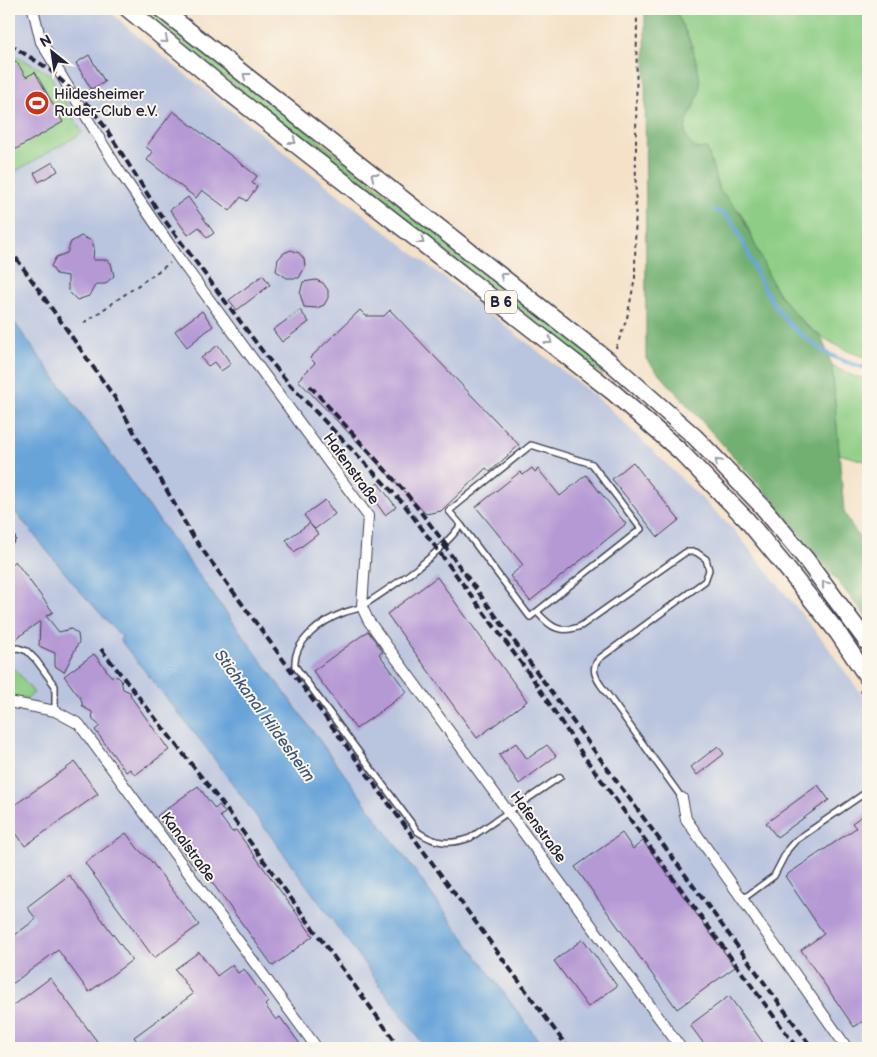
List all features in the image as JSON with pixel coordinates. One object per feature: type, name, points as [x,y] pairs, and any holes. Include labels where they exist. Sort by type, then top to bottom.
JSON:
[{"type":"main road","name":"B 6","points":[[128,9],[230,93],[607,387],[680,451],[746,519],[838,633],[863,682]]},
{"type":"main road","name":"B 6","points":[[161,9],[609,361],[695,437],[761,505],[805,558],[868,643]]},
{"type":"street","name":"Hafenstraße","points":[[33,9],[41,42],[118,169],[178,257],[368,516],[362,607],[368,620],[681,1048]]},
{"type":"street","name":"Kanalstraße","points":[[9,702],[55,711],[79,724],[317,1048]]},
{"type":"street","points":[[682,798],[686,819],[847,1048]]},
{"type":"lane","points":[[531,445],[592,464],[641,529],[530,617],[461,525],[449,511],[531,445]]},
{"type":"lane","points":[[461,525],[440,551],[362,607],[344,612],[329,620],[300,644],[294,657],[299,674],[418,832],[429,839],[441,843],[455,843],[480,832],[560,776]]},
{"type":"lane","points":[[9,535],[12,539],[9,542]]},
{"type":"lane","points":[[537,612],[548,625],[555,629],[571,630],[581,626],[686,552],[696,552],[706,559],[709,570],[705,581],[600,658],[595,663],[594,670],[600,684],[682,798]]},
{"type":"lane","points":[[9,649],[18,648],[27,651],[36,660],[55,686],[55,711]]},
{"type":"lane","points":[[743,899],[774,876],[788,849],[795,841],[868,792]]},
{"type":"path","points":[[609,361],[627,318],[635,278],[637,9]]},
{"type":"path","points":[[84,323],[178,257]]},
{"type":"path","points":[[863,682],[868,702]]},
{"type":"shaded area","points":[[9,9],[107,9],[143,41],[605,404],[734,530],[825,643],[868,704],[868,1048],[544,1048],[9,315]]},
{"type":"shaded area","points":[[9,504],[78,589],[122,637],[120,640],[204,745],[426,1048],[9,1048]]},
{"type":"green space","points":[[140,9],[151,9],[609,368],[603,375],[238,89]]},
{"type":"green space","points":[[645,9],[675,9],[694,53],[699,72],[699,91],[686,125],[689,141],[696,149],[707,148],[719,189],[741,214],[775,289],[800,320],[822,338],[832,366],[844,512],[868,553],[868,619],[769,496],[646,359]]},
{"type":"green space","points":[[675,9],[868,9],[868,358],[835,345],[821,336],[807,325],[783,300],[765,270],[741,214],[718,188],[707,148],[696,149],[687,141],[685,131],[693,47]]},
{"type":"green space","name":"Hildesheimer Ruder-Club e.V.","points":[[9,52],[50,74],[82,133],[9,175]]},
{"type":"green space","points":[[832,366],[853,376],[868,379],[868,462],[839,454]]},
{"type":"green space","points":[[9,668],[15,669],[34,693],[28,698],[9,698]]},
{"type":"water","name":"Stichkanal Hildesheim","points":[[9,315],[544,1048],[426,1048],[204,745],[120,640],[122,637],[78,589],[9,504]]},
{"type":"building","points":[[89,55],[105,82],[91,89],[76,63]]},
{"type":"building","points":[[16,61],[26,77],[35,72],[63,122],[9,153],[9,65]]},
{"type":"building","points":[[173,111],[257,176],[252,183],[257,187],[247,201],[241,197],[230,211],[202,190],[196,198],[147,160],[153,152],[146,147]]},
{"type":"building","points":[[53,162],[58,171],[39,182],[34,173]]},
{"type":"building","points":[[188,197],[214,233],[207,238],[199,227],[188,235],[170,210]]},
{"type":"building","points":[[81,236],[92,241],[94,247],[93,260],[106,260],[111,263],[114,276],[105,284],[96,284],[89,296],[77,300],[68,291],[68,276],[56,274],[51,266],[56,257],[67,253],[71,242]]},
{"type":"building","points":[[291,250],[299,253],[304,259],[305,267],[299,278],[287,278],[276,271],[278,259],[284,253]]},
{"type":"building","points":[[263,275],[270,285],[237,310],[229,300]]},
{"type":"building","points":[[316,280],[323,283],[328,290],[328,298],[324,305],[317,308],[304,307],[300,294],[303,282]]},
{"type":"building","points":[[300,310],[309,322],[282,342],[273,330]]},
{"type":"building","points":[[360,310],[366,316],[384,316],[390,310],[519,445],[490,472],[486,468],[441,511],[426,514],[298,380],[315,363],[310,358]]},
{"type":"building","points":[[202,311],[213,326],[187,347],[175,331]]},
{"type":"building","points":[[218,345],[231,364],[221,371],[214,362],[208,366],[201,358]]},
{"type":"building","points":[[633,462],[679,520],[658,537],[612,479]]},
{"type":"building","points":[[532,468],[535,472],[538,469],[560,496],[586,475],[626,524],[530,601],[510,576],[523,565],[476,507],[520,472],[523,475]]},
{"type":"building","points":[[378,483],[396,507],[385,515],[368,491]]},
{"type":"building","points":[[325,500],[335,514],[315,529],[310,524],[318,534],[294,552],[286,540],[310,523],[304,515]]},
{"type":"building","points":[[15,561],[53,612],[46,616],[59,632],[71,629],[78,634],[79,642],[64,672],[55,666],[55,653],[39,646],[40,621],[9,644],[9,566]]},
{"type":"building","points":[[437,577],[527,701],[477,738],[387,614]]},
{"type":"building","points":[[368,631],[383,652],[379,654],[407,692],[356,729],[313,671]]},
{"type":"building","points":[[94,654],[111,676],[118,677],[121,680],[123,689],[130,692],[131,697],[169,750],[135,775],[130,769],[126,772],[95,730],[100,726],[93,720],[92,712],[83,707],[81,699],[64,676]]},
{"type":"building","points":[[516,743],[527,759],[547,745],[556,756],[519,784],[499,755]]},
{"type":"building","points":[[718,746],[724,754],[697,775],[691,767]]},
{"type":"building","points":[[75,762],[98,794],[25,846],[9,823],[9,809]]},
{"type":"building","points":[[818,785],[829,800],[777,837],[766,823]]},
{"type":"building","points":[[198,786],[215,809],[219,805],[225,813],[220,816],[232,832],[236,830],[313,936],[273,966],[200,866],[196,869],[157,816]]},
{"type":"building","points":[[868,812],[868,1018],[854,1027],[801,950],[824,934],[785,876],[856,828],[852,823]]},
{"type":"building","points":[[126,833],[139,850],[151,861],[199,925],[154,958],[85,863]]},
{"type":"building","points":[[622,833],[633,849],[643,841],[735,967],[677,1009],[575,867]]},
{"type":"building","points":[[69,875],[132,960],[89,992],[58,950],[9,986],[9,927],[15,935],[36,919],[27,907]]},
{"type":"building","points":[[583,939],[617,986],[588,1007],[554,961]]},
{"type":"building","points":[[199,952],[217,976],[232,965],[238,973],[244,969],[268,1002],[265,1005],[276,1020],[280,1017],[303,1048],[142,1048],[134,1037],[193,994],[175,969]]},
{"type":"building","points":[[50,978],[102,1048],[9,1048],[9,1009]]},
{"type":"building","points":[[729,996],[767,1048],[707,1048],[690,1025]]},
{"type":"waterway","points":[[714,210],[724,214],[732,221],[770,299],[792,326],[820,349],[851,364],[868,368]]},
{"type":"railway","points":[[9,44],[49,69],[90,107],[105,127],[160,214],[266,356],[291,386],[403,503],[533,679],[583,755],[797,1048]]},
{"type":"railway","points":[[9,248],[115,398],[193,537],[568,1048]]},
{"type":"railway","points":[[310,386],[406,493],[449,549]]},
{"type":"railway","points":[[443,544],[812,1048]]},
{"type":"railway","points":[[101,649],[221,802],[400,1048]]},
{"type":"place","name":"Hildesheimer Ruder-Club e.V.","points":[[37,103]]}]
